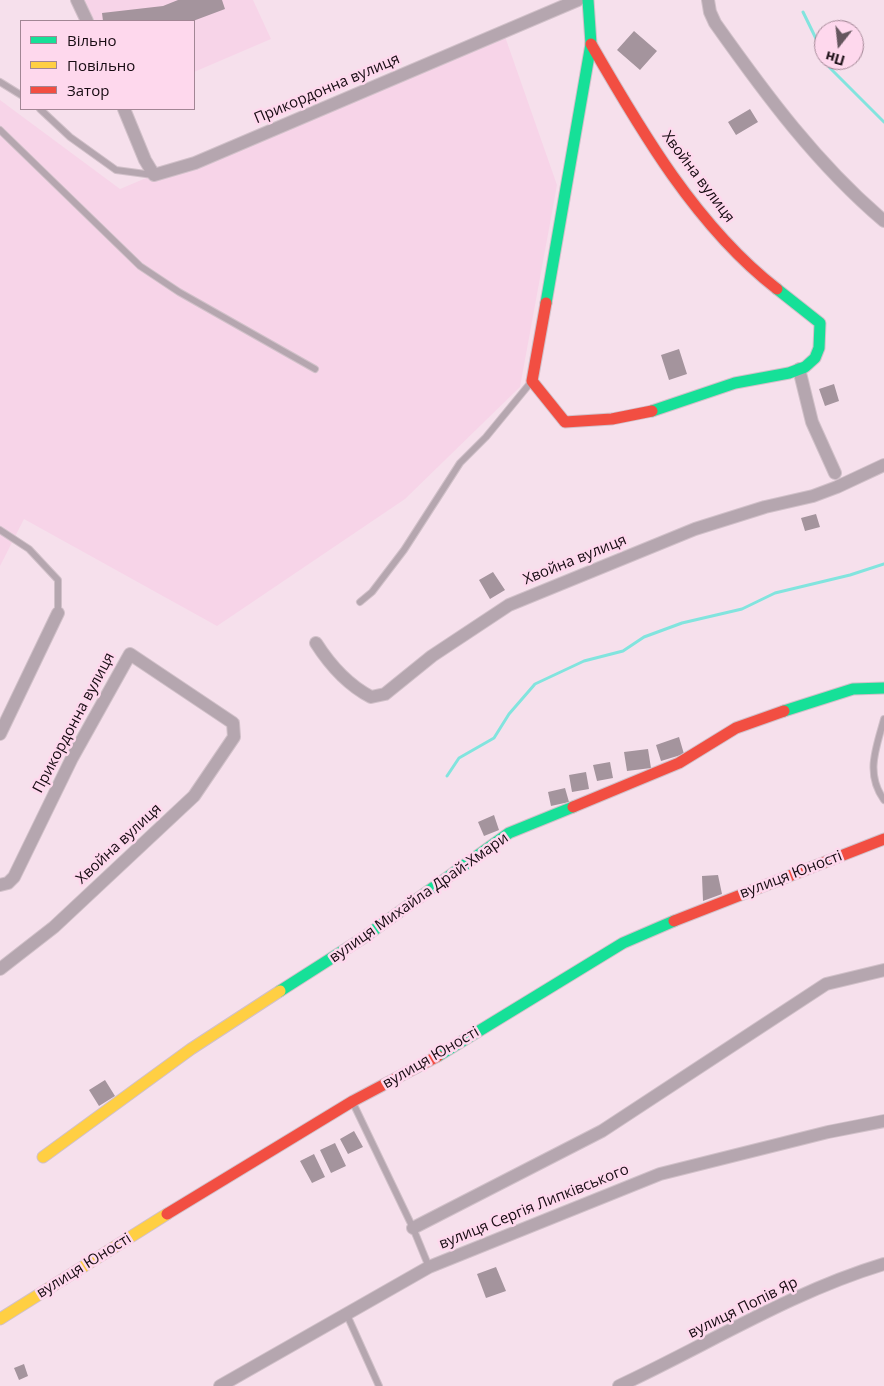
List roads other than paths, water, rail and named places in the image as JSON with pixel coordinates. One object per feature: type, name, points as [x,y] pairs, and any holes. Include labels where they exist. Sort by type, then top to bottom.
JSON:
[{"type":"street","points":[[78,0],[87,20]]},
{"type":"street","name":"Прикордонна вулиця","points":[[154,175],[195,163],[578,0]]},
{"type":"street","points":[[532,381],[591,44],[588,0]]},
{"type":"street","points":[[708,0],[715,23],[790,124],[828,170],[884,221]]},
{"type":"street","name":"Хвойна вулиця","points":[[532,381],[565,422],[580,423],[659,410],[698,394],[746,379],[799,369],[811,362],[818,353],[821,340],[820,323],[768,283],[714,229],[639,126],[591,44]]},
{"type":"street","points":[[124,110],[145,160],[154,175]]},
{"type":"street","points":[[799,369],[812,422],[834,473]]},
{"type":"street","name":"Хвойна вулиця","points":[[316,643],[326,658],[357,690],[371,697],[385,694],[432,656],[509,605],[695,529],[821,493],[884,465]]},
{"type":"street","points":[[0,734],[58,613]]},
{"type":"street","name":"Прикордонна вулиця","points":[[0,885],[8,883],[14,877],[72,758],[130,654],[233,723]]},
{"type":"street","name":"вулиця Михайла Драй-Хмари","points":[[43,1157],[191,1049],[363,938],[509,833],[679,763],[736,728],[805,703],[853,689],[884,688]]},
{"type":"street","name":"Хвойна вулиця","points":[[0,969],[54,927],[194,796],[234,737],[233,723]]},
{"type":"street","name":"вулиця Юності","points":[[0,1319],[235,1171],[353,1102],[431,1060],[623,943],[697,911],[884,839]]},
{"type":"street","name":"вулиця Сергія Липківського","points":[[414,1228],[602,1131],[826,984],[884,970]]},
{"type":"street","name":"вулиця Сергія Липківського","points":[[220,1386],[429,1267],[660,1174],[828,1132],[884,1121]]},
{"type":"street","name":"вулиця Попів Яр","points":[[619,1386],[762,1315],[853,1273],[884,1264]]},
{"type":"lane","points":[[0,82],[20,94]]},
{"type":"lane","points":[[41,110],[70,137],[116,170],[154,175]]},
{"type":"lane","points":[[0,130],[140,266],[180,292],[315,370]]},
{"type":"lane","points":[[360,602],[372,592],[404,550],[460,463],[486,437],[532,381]]},
{"type":"lane","points":[[0,530],[29,549],[58,580],[58,613]]},
{"type":"lane","points":[[884,719],[875,750],[872,770],[876,788],[884,800]]},
{"type":"lane","points":[[353,1102],[414,1228],[429,1267]]},
{"type":"lane","points":[[347,1315],[380,1386]]},
{"type":"waterway","points":[[803,12],[814,35]]},
{"type":"waterway","points":[[832,70],[884,122]]},
{"type":"waterway","points":[[447,776],[459,758],[494,738],[509,714],[535,684],[584,661],[623,651],[644,637],[682,623],[742,609],[775,593],[850,575],[884,564]]}]
